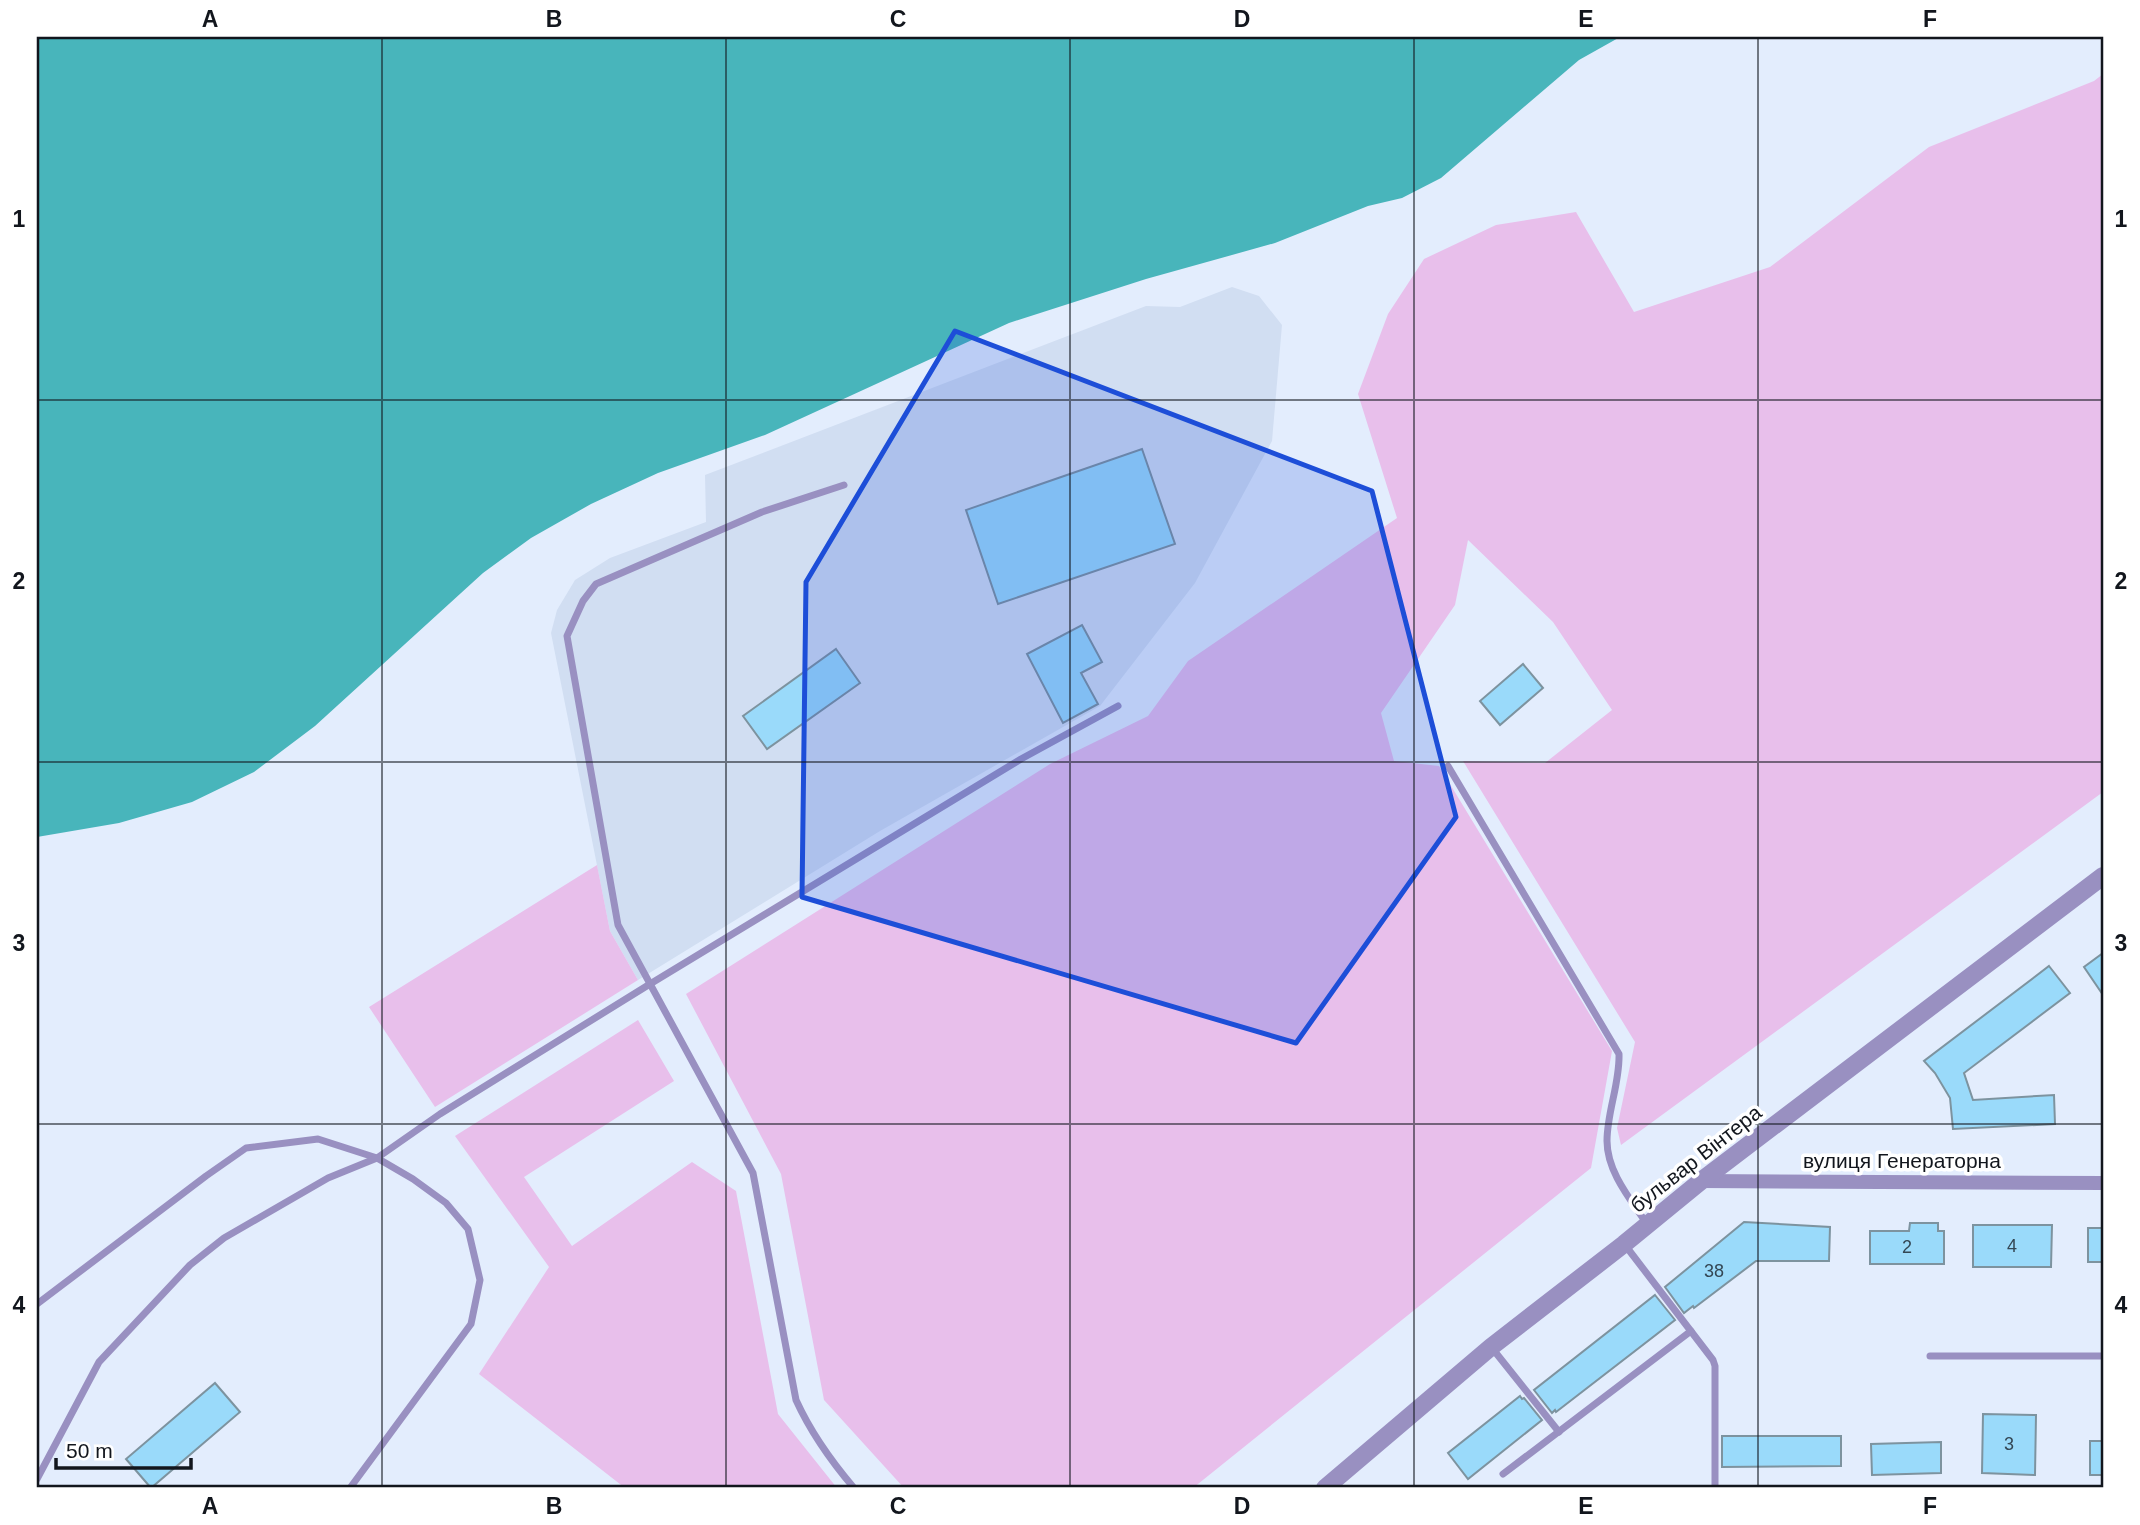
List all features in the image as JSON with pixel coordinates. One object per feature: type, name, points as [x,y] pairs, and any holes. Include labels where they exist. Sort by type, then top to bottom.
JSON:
[{"type":"street","name":"бульвар Вінтера","points":[[1325,1488],[1491,1347],[1701,1181],[2103,876]]},
{"type":"street","name":"вулиця Генераторна","points":[[1701,1181],[2103,1183]]},
{"type":"lane","points":[[844,485],[762,512],[596,584],[583,601],[567,636],[618,925],[753,1172],[796,1400],[807,1425],[854,1488]]},
{"type":"lane","points":[[37,1479],[99,1362],[190,1265],[224,1238],[328,1178],[377,1158],[440,1114],[650,984],[1021,759],[1118,706]]},
{"type":"lane","points":[[1448,766],[1619,1054],[1607,1141],[1610,1163],[1648,1225]]},
{"type":"lane","points":[[38,1304],[246,1148],[318,1139],[377,1158],[413,1179],[446,1203],[468,1228],[480,1280],[471,1324],[350,1488]]},
{"type":"lane","points":[[1624,1244],[1713,1360],[1715,1488]]},
{"type":"lane","points":[[1503,1475],[1691,1331]]},
{"type":"lane","points":[[1491,1347],[1559,1432]]},
{"type":"lane","points":[[1930,1356],[2103,1356]]},
{"type":"highlighted area","points":[[955,331],[1372,491],[1456,817],[1296,1043],[802,897],[806,582]]},
{"type":"shaded area","points":[[2103,74],[2103,792],[1621,1145],[1617,1128],[1635,1042],[1463,761],[1545,763],[1612,710],[1553,622],[1468,540],[1455,605],[1381,713],[1394,761],[1439,766],[1612,1051],[1591,1168],[1193,1488],[904,1488],[824,1400],[781,1174],[686,994],[1050,764],[1148,716],[1188,661],[1397,518],[1358,394],[1388,314],[1424,259],[1496,225],[1576,212],[1634,312],[1770,267],[1929,147],[2094,81]]},
{"type":"shaded area","points":[[1232,287],[1259,296],[1282,325],[1272,441],[1195,583],[1100,706],[880,831],[638,980],[610,931],[551,633],[557,610],[575,580],[610,558],[706,522],[705,475],[1146,306],[1180,307]]},
{"type":"shaded area","points":[[597,865],[610,931],[638,980],[435,1107],[369,1007]]},
{"type":"shaded area","points":[[638,1020],[674,1081],[524,1177],[572,1246],[692,1162],[736,1191],[778,1414],[837,1488],[625,1488],[479,1374],[549,1267],[455,1136]]},
{"type":"water","points":[[37,37],[1620,37],[1579,60],[1441,178],[1402,198],[1368,206],[1275,243],[1146,279],[1009,323],[765,435],[658,473],[591,504],[531,538],[483,573],[315,726],[254,772],[192,802],[119,823],[37,837]]},
{"type":"building","points":[[1142,449],[1175,544],[998,604],[966,510]]},
{"type":"building","points":[[1082,625],[1102,662],[1081,673],[1098,704],[1063,723],[1027,654]]},
{"type":"building","points":[[836,649],[860,683],[767,749],[743,716]]},
{"type":"building","points":[[1523,664],[1543,688],[1500,725],[1480,701]]},
{"type":"building","points":[[2103,953],[2103,995],[2084,967]]},
{"type":"building","points":[[2049,966],[2070,993],[1964,1073],[1973,1100],[2054,1095],[2055,1124],[1953,1129],[1950,1098],[1935,1073],[1924,1061]]},
{"type":"building","points":[[1744,1222],[1830,1227],[1829,1261],[1756,1261],[1684,1313],[1665,1287]]},
{"type":"building","points":[[1910,1223],[1938,1223],[1938,1231],[1944,1231],[1944,1264],[1870,1264],[1870,1231],[1909,1231]]},
{"type":"building","points":[[1973,1225],[2052,1225],[2051,1267],[1973,1267]]},
{"type":"building","points":[[2088,1228],[2103,1228],[2103,1262],[2088,1262]]},
{"type":"building","points":[[1655,1295],[1675,1320],[1552,1413],[1534,1390]]},
{"type":"building","points":[[215,1383],[240,1412],[151,1488],[126,1459]]},
{"type":"building","points":[[1520,1396],[1542,1420],[1468,1479],[1448,1453]]},
{"type":"building","points":[[1983,1414],[2036,1415],[2035,1475],[1982,1473]]},
{"type":"building","points":[[1722,1436],[1841,1436],[1841,1466],[1722,1467]]},
{"type":"building","points":[[2090,1441],[2103,1441],[2103,1475],[2090,1475]]},
{"type":"building","points":[[1941,1442],[1941,1473],[1872,1475],[1871,1444]]}]
